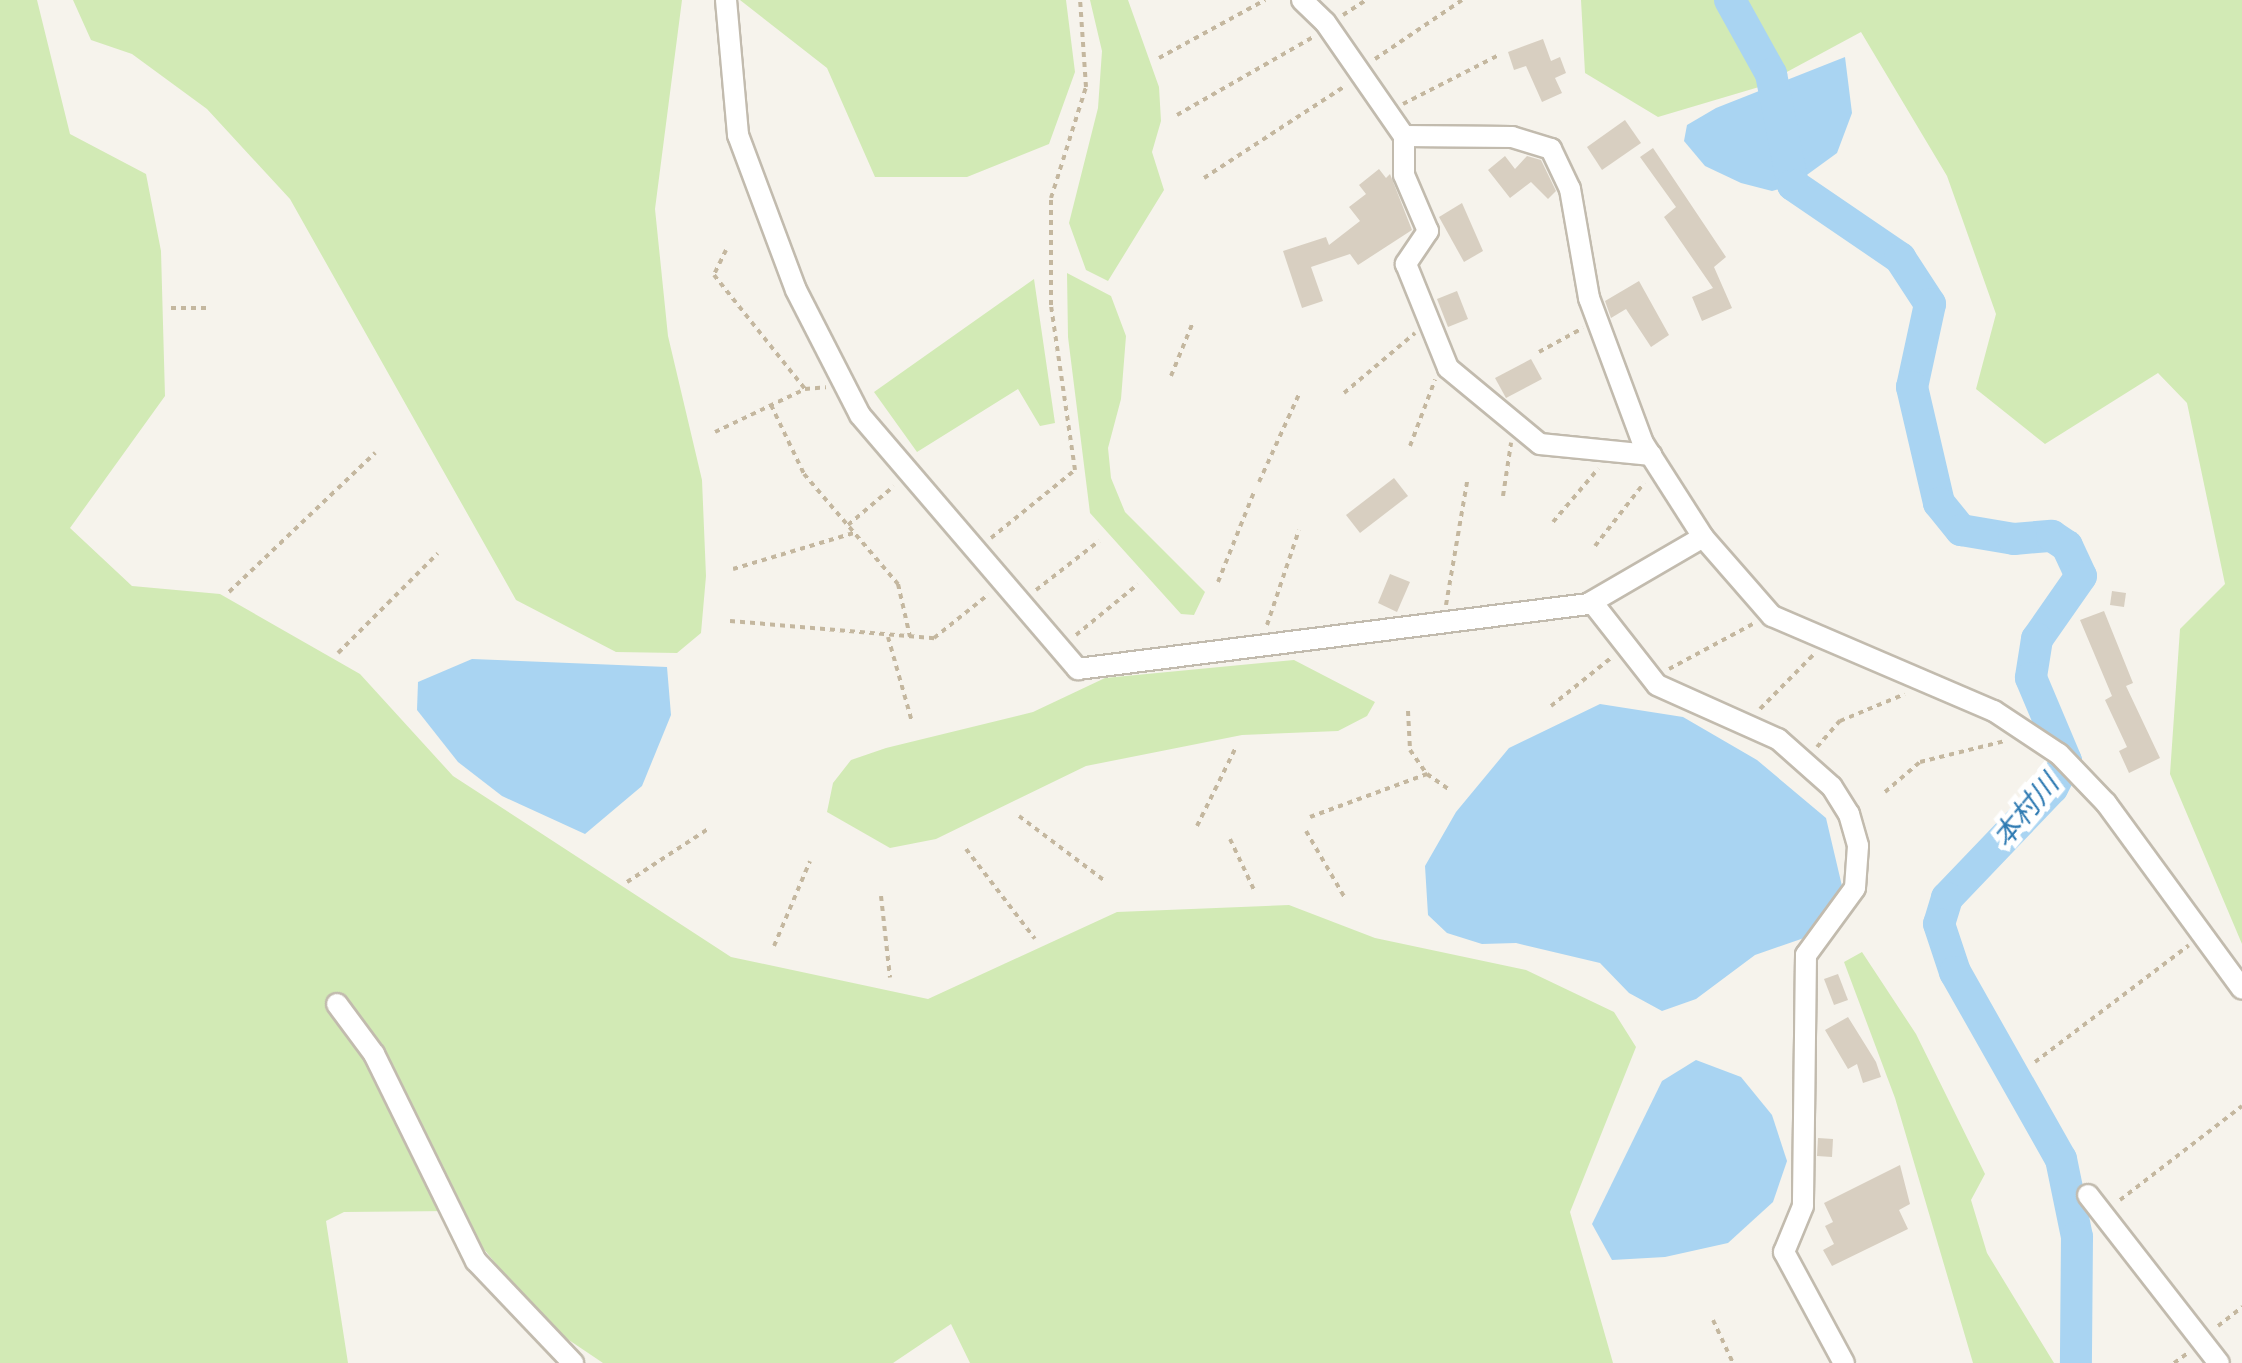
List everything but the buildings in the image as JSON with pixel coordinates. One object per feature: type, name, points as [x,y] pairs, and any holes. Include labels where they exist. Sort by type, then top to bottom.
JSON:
[{"type":"street","points":[[726,0],[738,134],[796,290],[860,415],[1078,670],[1528,617],[1592,602],[1703,536]]},
{"type":"street","points":[[1302,0],[1315,8],[1404,136],[1404,175],[1428,231],[1406,264],[1448,368],[1540,444],[1651,455]]},
{"type":"street","points":[[1404,136],[1512,137],[1551,149],[1570,189],[1589,298],[1651,455],[1703,536],[1772,616],[1963,696],[2059,754],[2106,802],[2242,988]]},
{"type":"street","points":[[1592,602],[1657,685],[1778,739],[1832,787],[1849,814],[1858,846],[1854,888],[1806,954],[1803,1206],[1784,1252],[1844,1363]]},
{"type":"street","points":[[337,1004],[374,1054],[476,1261],[573,1363]]},
{"type":"street","points":[[2088,1195],[2219,1363]]},
{"type":"path","points":[[975,552],[1074,470],[1051,305],[1051,198],[1086,88],[1080,0]]},
{"type":"path","points":[[1159,58],[1265,0]]},
{"type":"path","points":[[1343,15],[1366,0]]},
{"type":"path","points":[[1370,63],[1462,0]]},
{"type":"path","points":[[1177,115],[1319,34]]},
{"type":"path","points":[[1396,108],[1497,56]]},
{"type":"path","points":[[1204,178],[1349,83]]},
{"type":"path","points":[[726,250],[714,275],[805,389]]},
{"type":"path","points":[[170,308],[207,308]]},
{"type":"path","points":[[1171,376],[1193,322]]},
{"type":"path","points":[[1344,393],[1422,326]]},
{"type":"path","points":[[1539,352],[1584,328]]},
{"type":"path","points":[[1410,446],[1440,366]]},
{"type":"path","points":[[716,432],[805,389],[836,386]]},
{"type":"path","points":[[1258,482],[1300,392]]},
{"type":"path","points":[[771,405],[804,474],[898,584],[911,639]]},
{"type":"path","points":[[1503,496],[1514,434]]},
{"type":"path","points":[[230,592],[375,454]]},
{"type":"path","points":[[1554,522],[1607,458]]},
{"type":"path","points":[[1595,546],[1647,479]]},
{"type":"path","points":[[848,526],[902,480]]},
{"type":"path","points":[[1444,613],[1466,482]]},
{"type":"path","points":[[1218,582],[1254,492]]},
{"type":"path","points":[[1263,637],[1299,530]]},
{"type":"path","points":[[733,569],[854,532]]},
{"type":"path","points":[[1025,598],[1100,541]]},
{"type":"path","points":[[338,654],[438,553]]},
{"type":"path","points":[[1063,645],[1138,584]]},
{"type":"path","points":[[730,621],[934,638],[996,588]]},
{"type":"path","points":[[1664,671],[1762,620]]},
{"type":"path","points":[[888,637],[912,722]]},
{"type":"path","points":[[1757,712],[1816,652]]},
{"type":"path","points":[[1551,706],[1615,655]]},
{"type":"path","points":[[1816,748],[1840,720],[1919,689]]},
{"type":"path","points":[[1408,711],[1410,750],[1427,774],[1450,790]]},
{"type":"path","points":[[1886,792],[1920,762],[2010,739]]},
{"type":"path","points":[[1197,826],[1236,749]]},
{"type":"path","points":[[1310,817],[1427,774]]},
{"type":"path","points":[[1019,816],[1105,882]]},
{"type":"path","points":[[627,882],[708,829]]},
{"type":"path","points":[[1306,831],[1345,898]]},
{"type":"path","points":[[1230,839],[1255,892]]},
{"type":"path","points":[[966,850],[1035,939]]},
{"type":"path","points":[[774,946],[810,861]]},
{"type":"path","points":[[881,896],[890,978]]},
{"type":"path","points":[[2035,1062],[2189,946]]},
{"type":"path","points":[[2120,1200],[2242,1106]]},
{"type":"path","points":[[2218,1326],[2242,1307]]},
{"type":"path","points":[[1714,1320],[1733,1363]]},
{"type":"path","points":[[2174,1363],[2189,1352]]},
{"type":"green space","points":[[0,0],[37,0],[70,134],[146,174],[161,251],[165,396],[70,528],[132,586],[220,594],[360,674],[453,776],[731,957],[928,999],[1117,912],[1289,905],[1375,938],[1526,970],[1614,1012],[1636,1047],[1570,1212],[1613,1363],[970,1363],[951,1324],[893,1363],[603,1363],[548,1326],[452,1211],[344,1212],[326,1221],[348,1363],[0,1363]]},
{"type":"green space","points":[[73,0],[682,0],[655,209],[668,336],[702,480],[706,576],[701,633],[677,653],[616,652],[516,600],[290,199],[207,109],[132,54],[91,40]]},
{"type":"green space","points":[[740,0],[1066,0],[1075,72],[1049,144],[967,177],[875,177],[827,68]]},
{"type":"green space","points":[[1090,0],[1128,0],[1159,87],[1161,121],[1152,152],[1164,190],[1108,281],[1086,270],[1069,223],[1098,108],[1102,51]]},
{"type":"green space","points":[[1581,0],[2242,0],[2242,944],[2170,774],[2180,629],[2225,584],[2187,403],[2158,373],[2045,444],[1976,389],[1996,314],[1947,176],[1861,32],[1759,87],[1658,117],[1585,73]]},
{"type":"green space","points":[[1067,273],[1111,296],[1126,336],[1121,399],[1108,448],[1111,478],[1125,512],[1205,592],[1194,615],[1181,614],[1090,513],[1068,337]]},
{"type":"green space","points":[[1034,279],[1055,423],[1040,426],[1018,389],[917,452],[874,392]]},
{"type":"green space","points":[[1294,660],[1375,702],[1367,716],[1338,731],[1242,735],[1086,766],[936,839],[890,848],[827,812],[833,783],[851,760],[886,748],[1033,712],[1105,678]]},
{"type":"green space","points":[[1862,952],[1916,1034],[1985,1174],[1971,1200],[1987,1253],[2054,1363],[1973,1363],[1895,1098],[1844,962]]},
{"type":"water","points":[[1845,57],[1852,113],[1837,153],[1793,185],[1772,191],[1741,183],[1705,166],[1684,141],[1687,125],[1716,108]]},
{"type":"water","points":[[472,659],[667,667],[671,715],[642,786],[585,834],[502,796],[458,762],[417,710],[418,682]]},
{"type":"water","points":[[1600,704],[1683,717],[1757,760],[1826,818],[1842,886],[1804,938],[1755,955],[1696,999],[1662,1011],[1629,993],[1600,963],[1516,943],[1482,944],[1447,933],[1428,915],[1425,866],[1456,812],[1509,748]]},
{"type":"water","points":[[1696,1060],[1741,1077],[1772,1115],[1787,1161],[1773,1202],[1728,1243],[1665,1257],[1612,1260],[1592,1224],[1662,1081]]},
{"type":"waterway","name":"本村川","points":[[1730,0],[1771,74],[1793,185],[1900,258],[1930,304],[1912,387],[1939,503],[1961,530],[2014,539],[2052,536],[2067,546],[2081,576],[2037,639],[2031,678],[2066,761],[2052,788],[1947,898],[1939,924],[1955,972],[2061,1159],[2077,1237],[2076,1363]]}]
